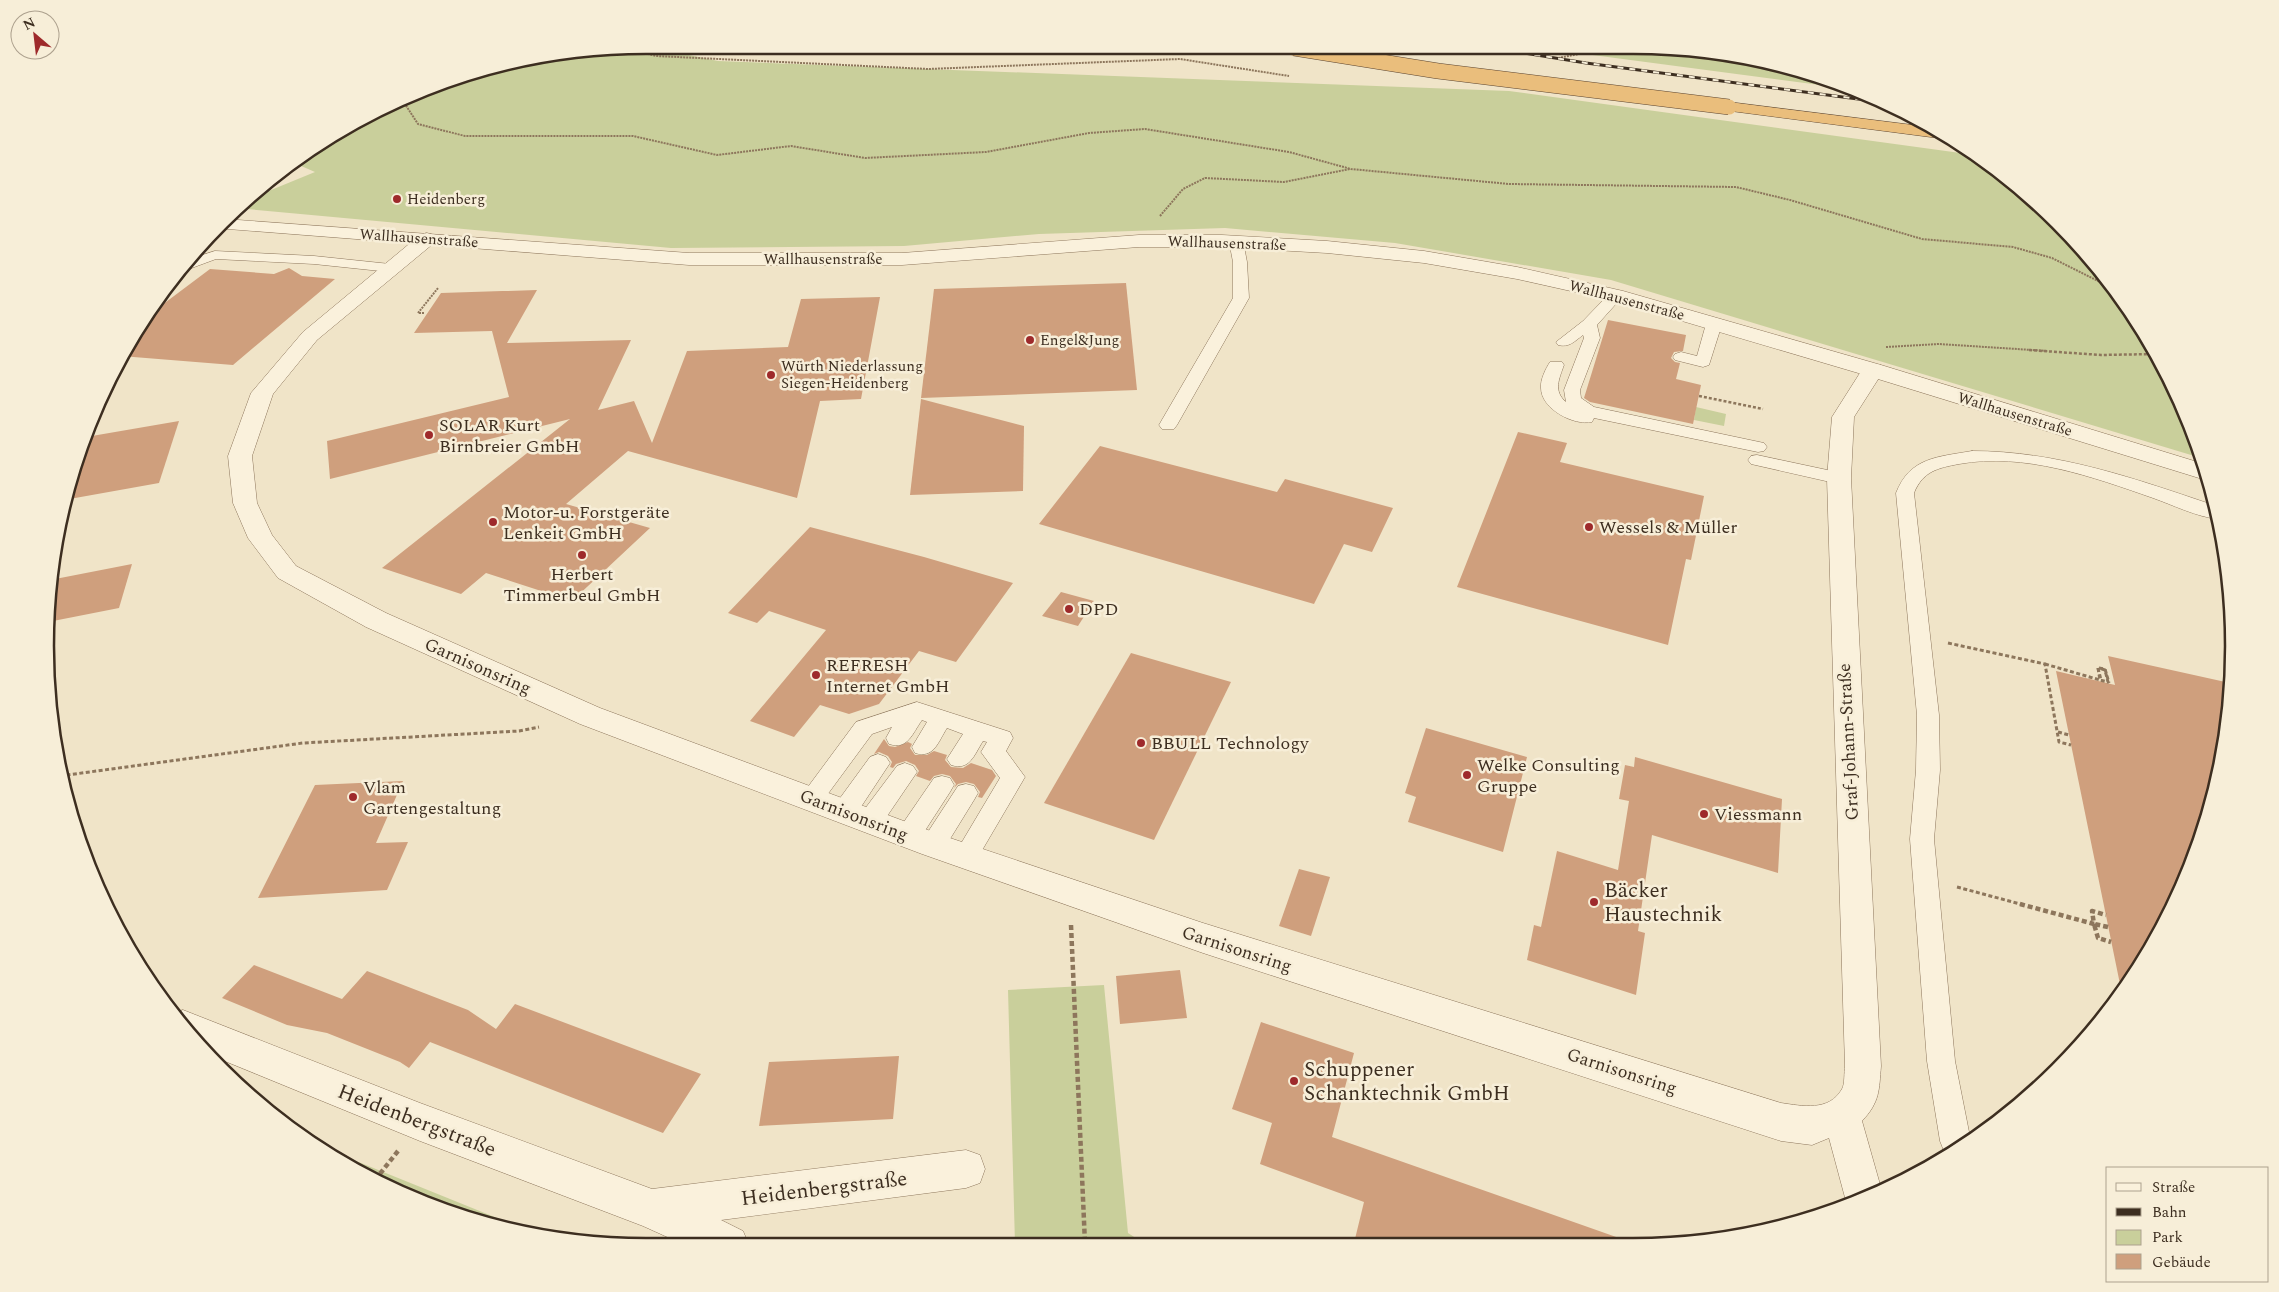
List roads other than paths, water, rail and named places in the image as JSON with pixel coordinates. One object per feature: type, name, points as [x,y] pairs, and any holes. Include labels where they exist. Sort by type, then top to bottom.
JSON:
[{"type":"highway","points":[[1332,54],[1438,71],[1728,102],[1900,117]]},
{"type":"highway","points":[[1398,54],[1925,131]]},
{"type":"street","name":"Wallhausenstraße","points":[[229,225],[689,259],[902,259],[1139,241],[1236,241],[1327,246],[1424,257],[1517,273],[1616,295],[1873,370],[2198,470]]},
{"type":"street","name":"Garnisonsring","points":[[426,239],[310,336],[262,393],[240,456],[245,504],[261,538],[287,572],[376,620],[590,716],[965,857],[1203,938],[1781,1122],[1812,1126],[1842,1115]]},
{"type":"street","name":"Graf-Johann-Straße","points":[[1842,1115],[1860,1097],[1862,1066],[1839,478],[1843,417],[1873,370]]},
{"type":"street","name":"Heidenbergstraße","points":[[199,1033],[420,1122],[652,1209],[713,1238]]},
{"type":"street","points":[[1842,1115],[1863,1192]]},
{"type":"street","name":"Heidenbergstraße","points":[[652,1209],[966,1170]]},
{"type":"lane","points":[[1168,425],[1241,298],[1240,262],[1236,241]]},
{"type":"lane","points":[[196,262],[215,255],[314,260],[390,268]]},
{"type":"lane","points":[[1616,295],[1594,334],[1572,390],[1573,400],[1588,411],[1757,454],[1839,478]]},
{"type":"lane","points":[[1681,357],[1703,362],[1714,324]]},
{"type":"lane","points":[[1564,342],[1594,334]]},
{"type":"lane","points":[[1556,365],[1548,388],[1552,398],[1563,409],[1580,417],[1757,454]]},
{"type":"lane","points":[[1956,1142],[1941,1061],[1925,878],[1922,839],[1928,770],[1928,715],[1918,636],[1905,493],[1911,479],[1926,467],[1955,458],[1985,456],[2028,458],[2099,474],[2209,509]]},
{"type":"lane","points":[[897,738],[917,710]]},
{"type":"lane","points":[[811,799],[864,728],[917,710],[1002,738],[988,759],[1013,777],[965,857]]},
{"type":"lane","points":[[922,747],[942,718]]},
{"type":"lane","points":[[959,759],[978,730]]},
{"type":"lane","points":[[857,816],[878,763]]},
{"type":"lane","points":[[857,816],[905,772]]},
{"type":"lane","points":[[920,841],[942,785]]},
{"type":"lane","points":[[920,841],[966,793]]},
{"type":"railway","points":[[1530,54],[1861,99]]},
{"type":"place","name":"Heidenberg","points":[[397,199]]},
{"type":"place","name":"Engel&Jung","points":[[1030,340]]},
{"type":"place","name":"Würth Niederlassung Siegen-Heidenberg","points":[[771,375]]},
{"type":"place","name":"SOLAR Kurt Birnbreier GmbH","points":[[429,435]]},
{"type":"place","name":"Motor-u. Forstgeräte Lenkeit GmbH","points":[[493,522]]},
{"type":"place","name":"Wessels & Müller","points":[[1589,527]]},
{"type":"place","name":"Herbert Timmerbeul GmbH","points":[[582,555]]},
{"type":"place","name":"DPD","points":[[1069,609]]},
{"type":"place","name":"REFRESH Internet GmbH","points":[[816,675]]},
{"type":"place","name":"BBULL Technology","points":[[1141,743]]},
{"type":"place","name":"Welke Consulting Gruppe","points":[[1467,775]]},
{"type":"place","name":"Vlam Gartengestaltung","points":[[353,797]]},
{"type":"place","name":"Viessmann","points":[[1704,814]]},
{"type":"place","name":"Bäcker Haustechnik","points":[[1594,902]]},
{"type":"place","name":"Schuppener Schanktechnik GmbH","points":[[1294,1081]]}]
